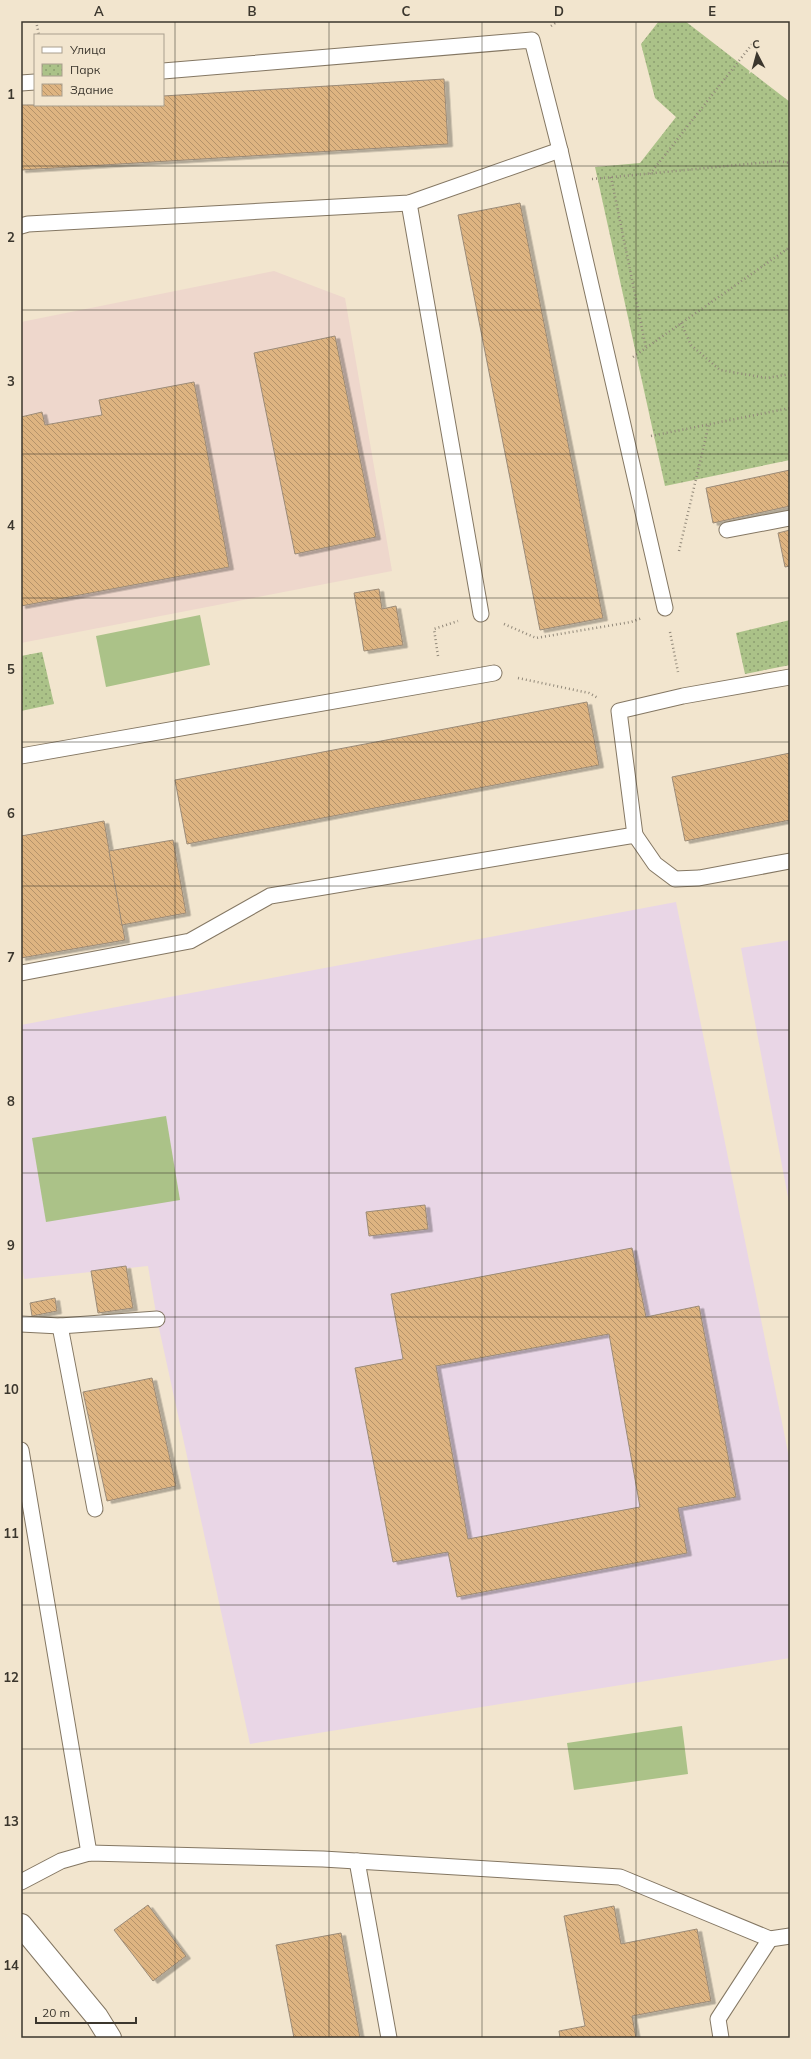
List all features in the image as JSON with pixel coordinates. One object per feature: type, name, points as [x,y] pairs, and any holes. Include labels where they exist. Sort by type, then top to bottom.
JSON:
[{"type":"street","points":[[21,1925],[96,2017],[110,2038]]},
{"type":"lane","points":[[164,71],[532,40],[560,150],[665,608]]},
{"type":"lane","points":[[21,83],[34,82]]},
{"type":"lane","points":[[21,226],[409,203],[560,150]]},
{"type":"lane","points":[[409,203],[481,614]]},
{"type":"lane","points":[[727,530],[790,518]]},
{"type":"lane","points":[[21,756],[494,673]]},
{"type":"lane","points":[[790,676],[683,696],[619,711],[635,835],[655,864],[675,880],[699,878],[790,861]]},
{"type":"lane","points":[[21,973],[190,941],[270,896],[635,835]]},
{"type":"lane","points":[[21,1324],[60,1326],[157,1319]]},
{"type":"lane","points":[[60,1326],[95,1509]]},
{"type":"lane","points":[[21,1450],[89,1853]]},
{"type":"lane","points":[[21,1882],[61,1862],[89,1853],[357,1861],[620,1877],[770,1939],[790,1936]]},
{"type":"lane","points":[[357,1861],[389,2038]]},
{"type":"lane","points":[[721,2038],[718,2019],[770,1939]]},
{"type":"path","points":[[36,21],[38,34]]},
{"type":"path","points":[[650,174],[753,43]]},
{"type":"path","points":[[567,180],[650,174],[779,161],[790,163]]},
{"type":"path","points":[[611,177],[646,348]]},
{"type":"path","points":[[611,372],[790,247]]},
{"type":"path","points":[[681,324],[691,345],[720,370],[767,378],[790,374]]},
{"type":"path","points":[[626,441],[790,408]]},
{"type":"path","points":[[678,555],[709,424]]},
{"type":"path","points":[[481,614],[536,638],[631,622],[665,608],[683,696]]},
{"type":"path","points":[[494,673],[589,693],[619,711]]},
{"type":"shaded area","points":[[274,271],[345,298],[392,571],[21,643],[21,322]]},
{"type":"shaded area","points":[[676,902],[790,1462],[790,1658],[250,1744],[157,1319],[148,1266],[24,1279],[21,1259],[21,1025]]},
{"type":"shaded area","points":[[790,940],[790,1208],[741,948]]},
{"type":"green space","points":[[659,21],[685,21],[790,102],[790,460],[665,486],[595,167],[640,163],[676,117],[655,98],[641,44]]},
{"type":"green space","points":[[200,615],[210,665],[106,687],[96,636]]},
{"type":"green space","points":[[790,620],[790,665],[745,674],[736,633]]},
{"type":"green space","points":[[42,652],[54,704],[21,711],[21,656]]},
{"type":"green space","points":[[166,1116],[180,1200],[46,1222],[32,1138]]},
{"type":"green space","points":[[682,1726],[688,1774],[574,1790],[567,1743]]},
{"type":"building","points":[[444,79],[448,144],[21,170],[21,105],[164,106],[164,96]]},
{"type":"building","points":[[520,203],[603,618],[540,630],[458,215]]},
{"type":"building","points":[[335,336],[376,537],[295,554],[254,353]]},
{"type":"building","points":[[194,382],[229,567],[21,606],[21,417],[42,412],[45,425],[102,415],[99,400]]},
{"type":"building","points":[[790,470],[790,506],[713,523],[706,488]]},
{"type":"building","points":[[790,530],[790,566],[785,567],[778,533]]},
{"type":"building","points":[[379,589],[382,609],[396,606],[403,645],[364,651],[354,593]]},
{"type":"building","points":[[587,702],[599,765],[187,844],[175,780]]},
{"type":"building","points":[[790,753],[790,820],[685,841],[672,777]]},
{"type":"building","points":[[104,821],[125,940],[21,958],[21,836]]},
{"type":"building","points":[[173,840],[186,913],[122,925],[109,851]]},
{"type":"building","points":[[425,1205],[428,1229],[369,1236],[366,1212]]},
{"type":"building","points":[[632,1248],[646,1317],[699,1306],[736,1497],[678,1508],[687,1553],[457,1597],[448,1552],[393,1562],[355,1368],[403,1359],[391,1294]],"holes":[[[609,1334],[640,1507],[468,1539],[436,1366]]]},
{"type":"building","points":[[126,1266],[133,1308],[98,1313],[91,1271]]},
{"type":"building","points":[[55,1298],[57,1311],[32,1316],[30,1303]]},
{"type":"building","points":[[152,1378],[176,1486],[107,1501],[83,1392]]},
{"type":"building","points":[[148,1905],[186,1956],[153,1981],[114,1930]]},
{"type":"building","points":[[614,1906],[621,1944],[697,1929],[711,2001],[632,2016],[636,2038],[560,2038],[559,2031],[585,2026],[564,1916]]},
{"type":"building","points":[[341,1933],[360,2038],[294,2038],[276,1945]]}]
